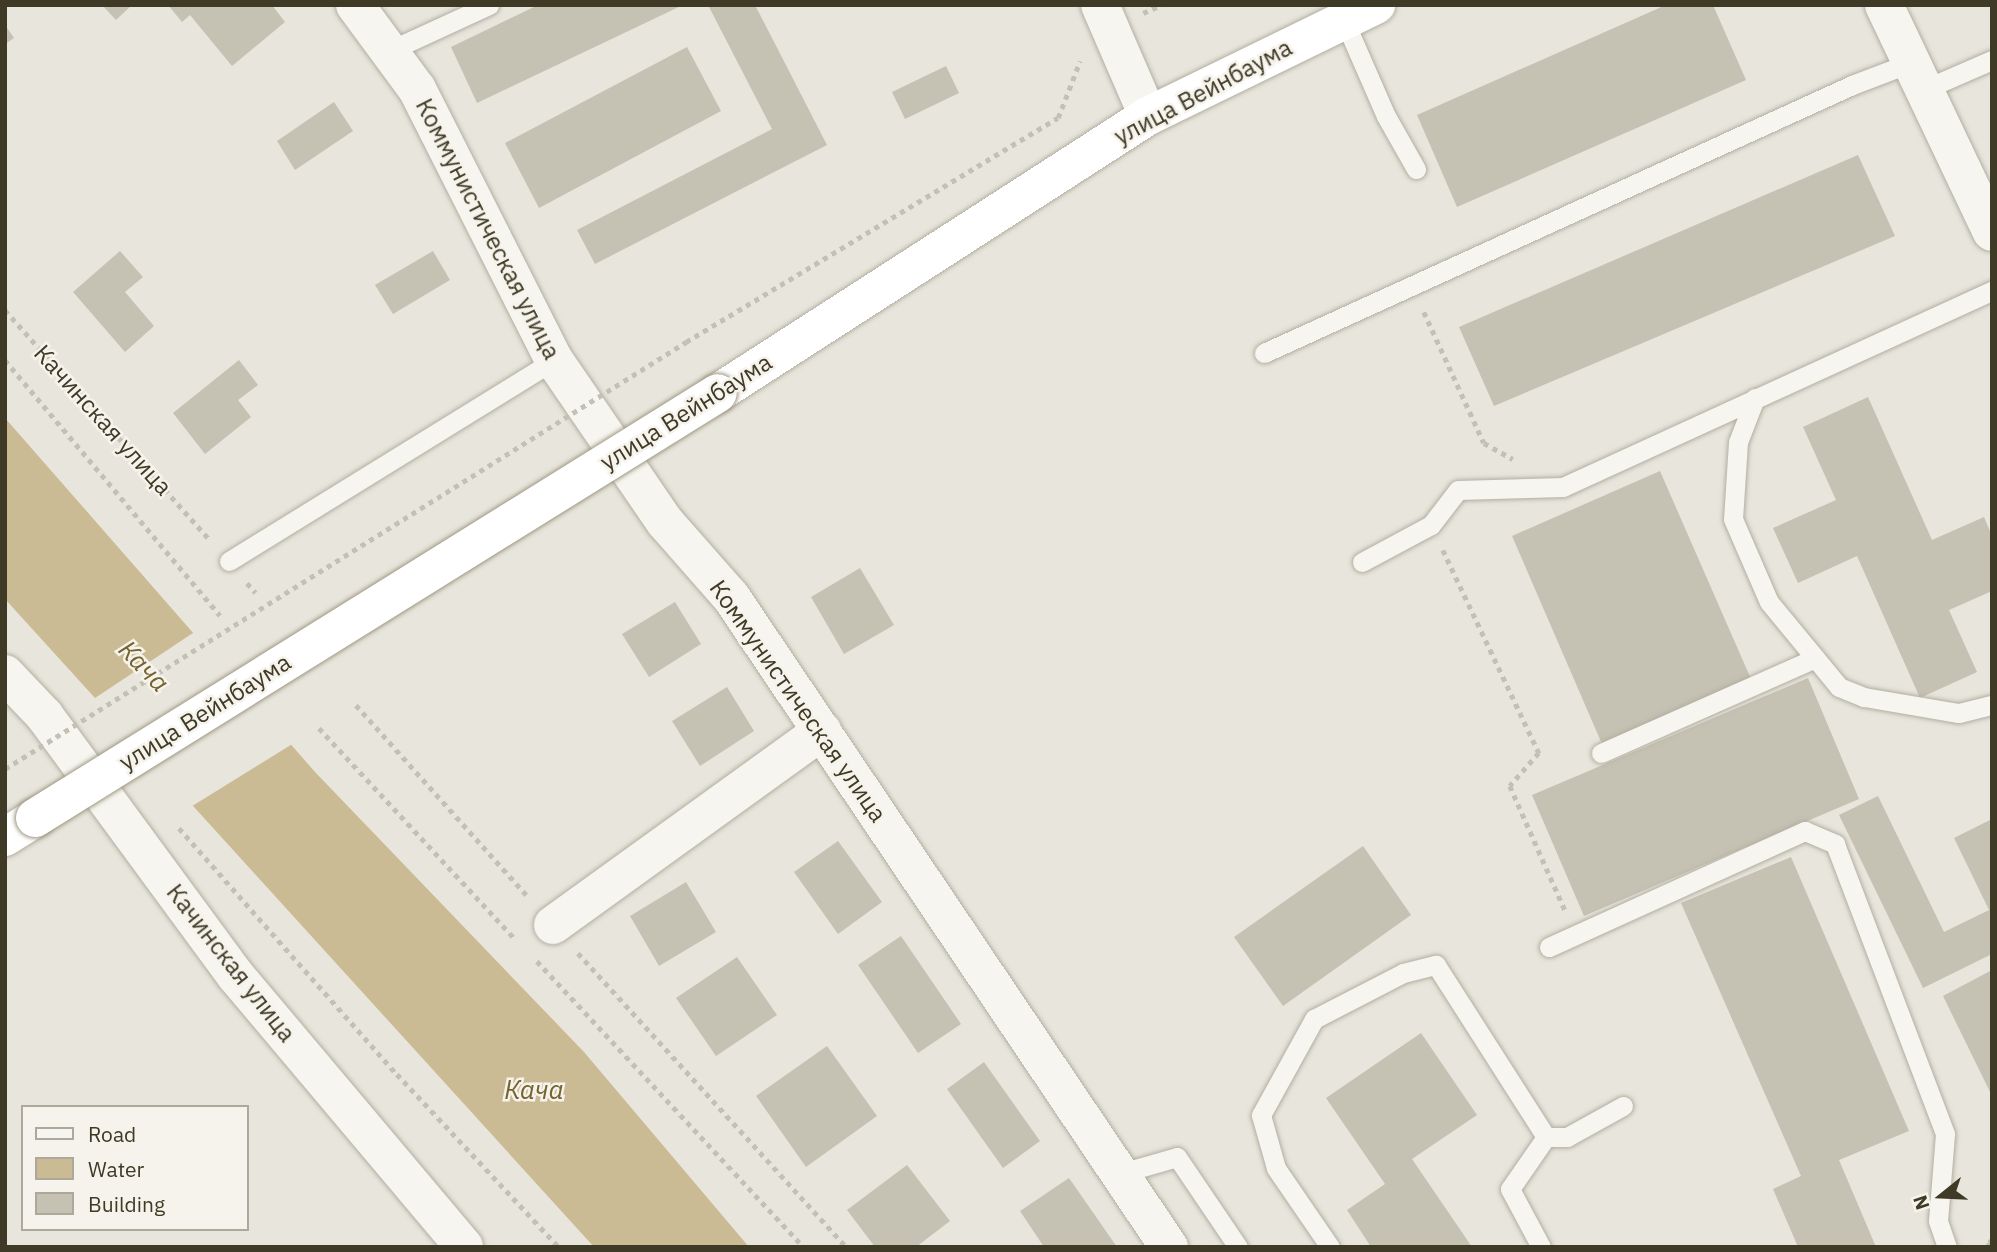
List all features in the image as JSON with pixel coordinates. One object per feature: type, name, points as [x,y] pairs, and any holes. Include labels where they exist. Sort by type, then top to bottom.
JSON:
[{"type":"highway","name":"улица Вейнбаума","points":[[20,827],[718,393],[1148,116],[1360,12]]},
{"type":"street","name":"Коммунистическая улица","points":[[355,5],[391,50],[417,89],[554,360],[665,522],[731,597],[1169,1247]]},
{"type":"street","points":[[1100,5],[1148,116]]},
{"type":"street","points":[[1884,5],[1992,232]]},
{"type":"street","name":"Качинская улица","points":[[5,674],[44,715],[236,976],[464,1247]]},
{"type":"street","points":[[541,939],[822,731]]},
{"type":"lane","points":[[391,50],[489,5]]},
{"type":"lane","points":[[1360,12],[1386,116],[1416,169]]},
{"type":"lane","points":[[1264,353],[1852,85],[1917,77],[1992,60]]},
{"type":"lane","points":[[1362,562],[1431,524],[1458,490],[1563,487],[1992,291]]},
{"type":"lane","points":[[229,561],[554,360]]},
{"type":"lane","points":[[1755,398],[1738,442],[1734,519],[1769,603],[1839,687],[1864,697],[1959,713],[1992,705]]},
{"type":"lane","points":[[1601,753],[1815,658]]},
{"type":"lane","points":[[1549,947],[1805,831],[1835,844],[1945,1134],[1938,1221],[1947,1247]]},
{"type":"lane","points":[[1330,1247],[1276,1168],[1261,1115],[1314,1019],[1403,973],[1436,965],[1546,1137]]},
{"type":"lane","points":[[1546,1137],[1567,1137],[1623,1106]]},
{"type":"lane","points":[[1541,1247],[1510,1189],[1546,1137]]},
{"type":"lane","points":[[1118,1174],[1177,1157],[1238,1247]]},
{"type":"path","points":[[1139,15],[1161,5]]},
{"type":"path","points":[[5,769],[686,342],[1058,118],[1085,48]]},
{"type":"path","points":[[1412,285],[1484,443],[1563,487]]},
{"type":"path","name":"Качинская улица","points":[[5,310],[256,593]]},
{"type":"path","points":[[5,360],[220,615]]},
{"type":"path","points":[[1431,524],[1539,753],[1510,786],[1566,911]]},
{"type":"path","points":[[356,705],[541,939],[804,1247]]},
{"type":"path","points":[[80,713],[89,724]]},
{"type":"path","points":[[319,728],[520,943]]},
{"type":"path","points":[[176,825],[397,1074],[559,1247]]},
{"type":"path","points":[[541,939],[846,1247]]},
{"type":"path","points":[[1990,1247],[1988,1242],[1992,1241]]},
{"type":"water","name":"Кача","points":[[5,418],[315,772],[584,1052],[749,1247],[594,1247],[5,599]]},
{"type":"pier","points":[[196,631],[294,743],[189,808],[92,700]]},
{"type":"building","points":[[102,5],[132,5],[116,20]]},
{"type":"building","points":[[168,5],[272,5],[285,22],[232,66],[190,15],[182,22]]},
{"type":"building","points":[[538,5],[683,5],[477,103],[451,47]]},
{"type":"building","points":[[708,5],[755,5],[827,145],[595,264],[577,230],[772,129]]},
{"type":"building","points":[[1666,5],[1713,5],[1746,80],[1457,207],[1417,115]]},
{"type":"building","points":[[5,25],[14,38],[5,44]]},
{"type":"building","points":[[687,47],[721,111],[539,208],[505,143]]},
{"type":"building","points":[[946,66],[959,93],[905,119],[892,92]]},
{"type":"building","points":[[334,102],[353,131],[295,170],[277,141]]},
{"type":"building","points":[[1858,155],[1895,236],[1494,406],[1459,327]]},
{"type":"building","points":[[120,251],[143,277],[125,292],[154,326],[125,352],[73,292]]},
{"type":"building","points":[[433,251],[450,280],[393,314],[375,285]]},
{"type":"building","points":[[239,360],[258,385],[238,400],[251,417],[205,454],[173,413]]},
{"type":"building","points":[[1868,397],[1932,540],[1984,517],[1992,536],[1992,591],[1949,610],[1977,672],[1920,698],[1857,556],[1798,583],[1773,528],[1836,500],[1803,427]]},
{"type":"building","points":[[1660,471],[1751,679],[1602,744],[1512,536]]},
{"type":"building","points":[[860,568],[894,625],[844,654],[811,597]]},
{"type":"building","points":[[675,602],[701,644],[649,677],[622,634]]},
{"type":"building","points":[[1808,678],[1859,799],[1584,916],[1532,795]]},
{"type":"building","points":[[727,687],[754,731],[700,766],[672,721]]},
{"type":"building","points":[[1878,796],[1944,932],[1989,910],[1954,838],[1992,819],[1992,954],[1923,988],[1839,815]]},
{"type":"building","points":[[838,841],[882,902],[838,934],[794,872]]},
{"type":"building","points":[[1363,846],[1411,915],[1283,1006],[1234,937]]},
{"type":"building","points":[[1791,857],[1909,1131],[1839,1160],[1876,1247],[1798,1247],[1773,1189],[1801,1176],[1681,903]]},
{"type":"building","points":[[686,882],[716,932],[659,966],[630,916]]},
{"type":"building","points":[[901,936],[961,1024],[918,1053],[858,965]]},
{"type":"building","points":[[737,957],[777,1015],[716,1056],[676,998]]},
{"type":"building","points":[[1992,970],[1992,1096],[1943,996]]},
{"type":"building","points":[[1421,1033],[1477,1115],[1412,1159],[1472,1247],[1371,1247],[1347,1210],[1385,1184],[1326,1098]]},
{"type":"building","points":[[827,1046],[877,1116],[806,1167],[756,1096]]},
{"type":"building","points":[[984,1062],[1040,1141],[1003,1168],[947,1089]]},
{"type":"building","points":[[907,1165],[950,1221],[916,1247],[875,1247],[847,1210]]},
{"type":"building","points":[[1069,1178],[1117,1247],[1044,1247],[1020,1211]]}]
